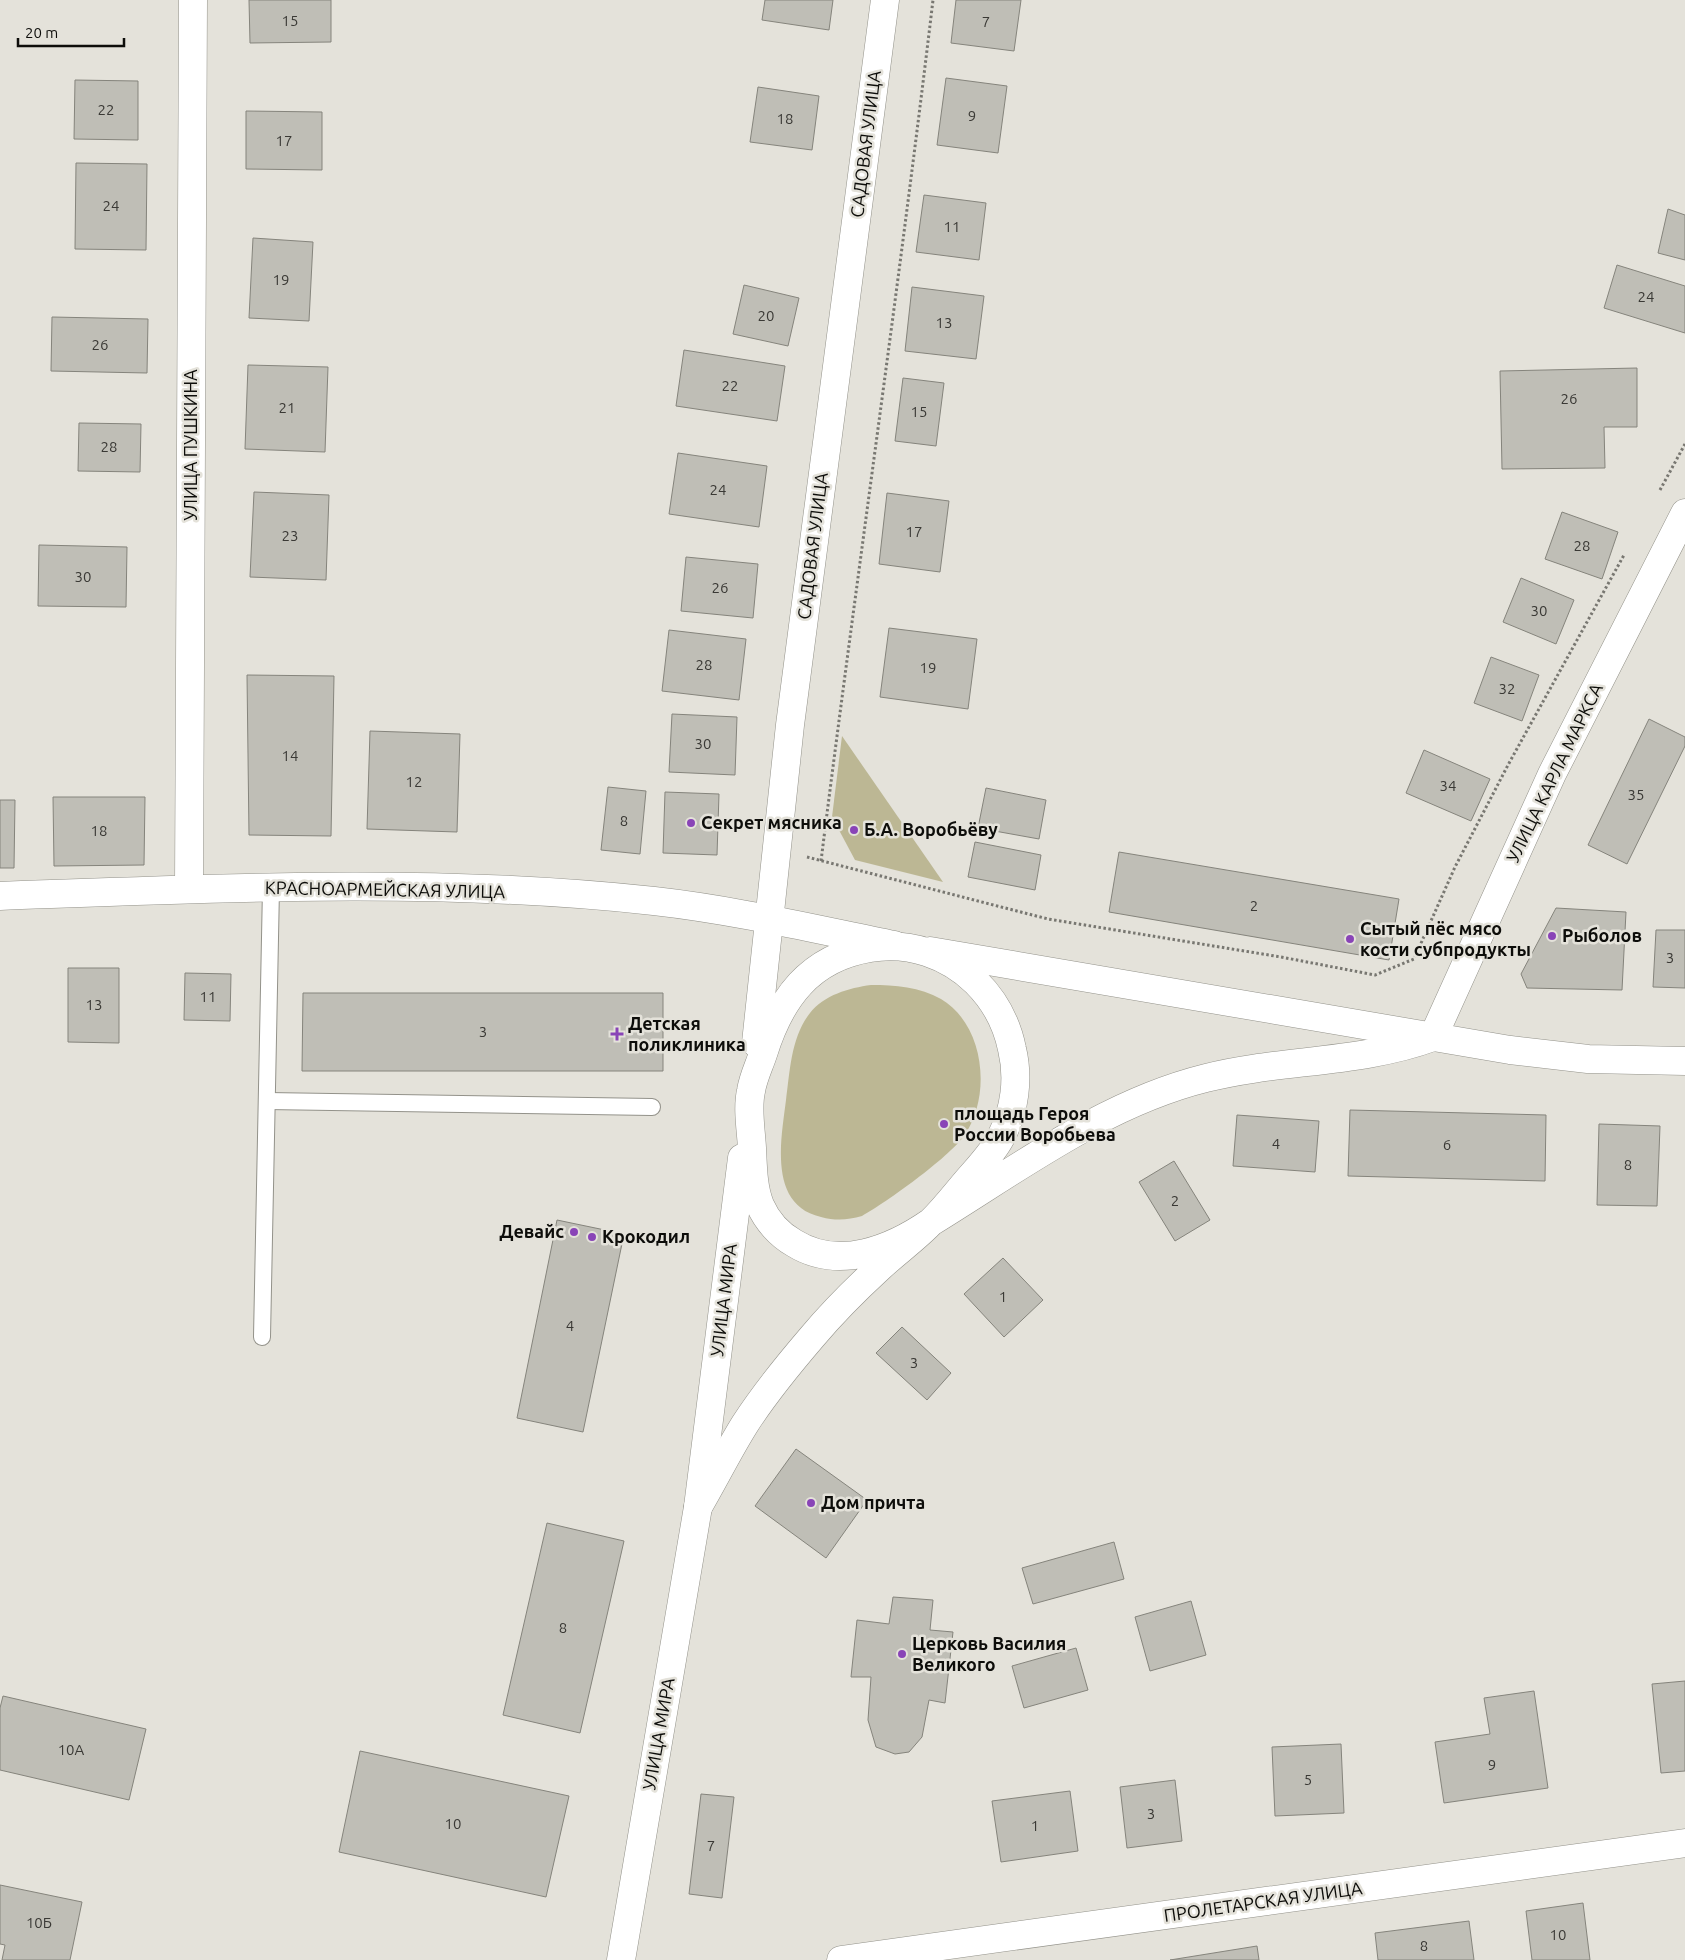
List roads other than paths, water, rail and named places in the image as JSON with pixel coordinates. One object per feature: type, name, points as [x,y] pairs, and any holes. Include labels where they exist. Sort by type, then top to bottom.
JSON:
[{"type":"main road","name":"УЛИЦА ПУШКИНА","points":[[189,889],[193,0]]},
{"type":"main road","name":"САДОВАЯ УЛИЦА","points":[[750,1092],[790,725],[885,0]]},
{"type":"main road","name":"УЛИЦА КАРЛА МАРКСА","points":[[1433,1037],[1552,774],[1685,513]]},
{"type":"main road","name":"КРАСНОАРМЕЙСКАЯ УЛИЦА","points":[[0,896],[189,889],[451,886],[656,902],[769,920],[917,950]]},
{"type":"main road","points":[[1433,1037],[1403,1048],[1239,1070],[1173,1087],[1116,1110],[1088,1125],[932,1222],[898,1241],[852,1256],[833,1257],[815,1253],[790,1240],[775,1228],[760,1204],[754,1170],[750,1092],[774,1020],[789,997],[807,977],[829,962],[854,951],[886,946],[917,950],[1433,1037],[1510,1050],[1588,1059],[1685,1061]]},
{"type":"main road","points":[[917,950],[966,973],[992,1002],[1009,1036],[1016,1074],[1010,1113],[1001,1137],[986,1158],[932,1222]]},
{"type":"main road","name":"УЛИЦА МИРА","points":[[620,1960],[698,1507],[750,1092]]},
{"type":"main road","name":"УЛИЦА МИРА","points":[[698,1507],[747,1422],[812,1337],[844,1301],[932,1222]]},
{"type":"main road","name":"ПРОЛЕТАРСКАЯ УЛИЦА","points":[[840,1960],[1685,1843]]},
{"type":"lane","points":[[262,1337],[271,888]]},
{"type":"lane","points":[[266,1101],[652,1106]]},
{"type":"place","name":"Секрет мясника","points":[[691,823]]},
{"type":"place","name":"Б.А. Воробьёву","points":[[854,830]]},
{"type":"place","name":"Рыболов","points":[[1552,936]]},
{"type":"place","name":"Сытый пёс мясо кости субпродукты","points":[[1350,939]]},
{"type":"place","name":"Детская поликлиника","points":[[617,1034]]},
{"type":"place","name":"площадь Героя России Воробьева","points":[[944,1124]]},
{"type":"place","name":"Девайс","points":[[574,1232]]},
{"type":"place","name":"Крокодил","points":[[592,1237]]},
{"type":"place","name":"Дом причта","points":[[811,1503]]},
{"type":"place","name":"Церковь Василия Великого","points":[[902,1654]]}]
